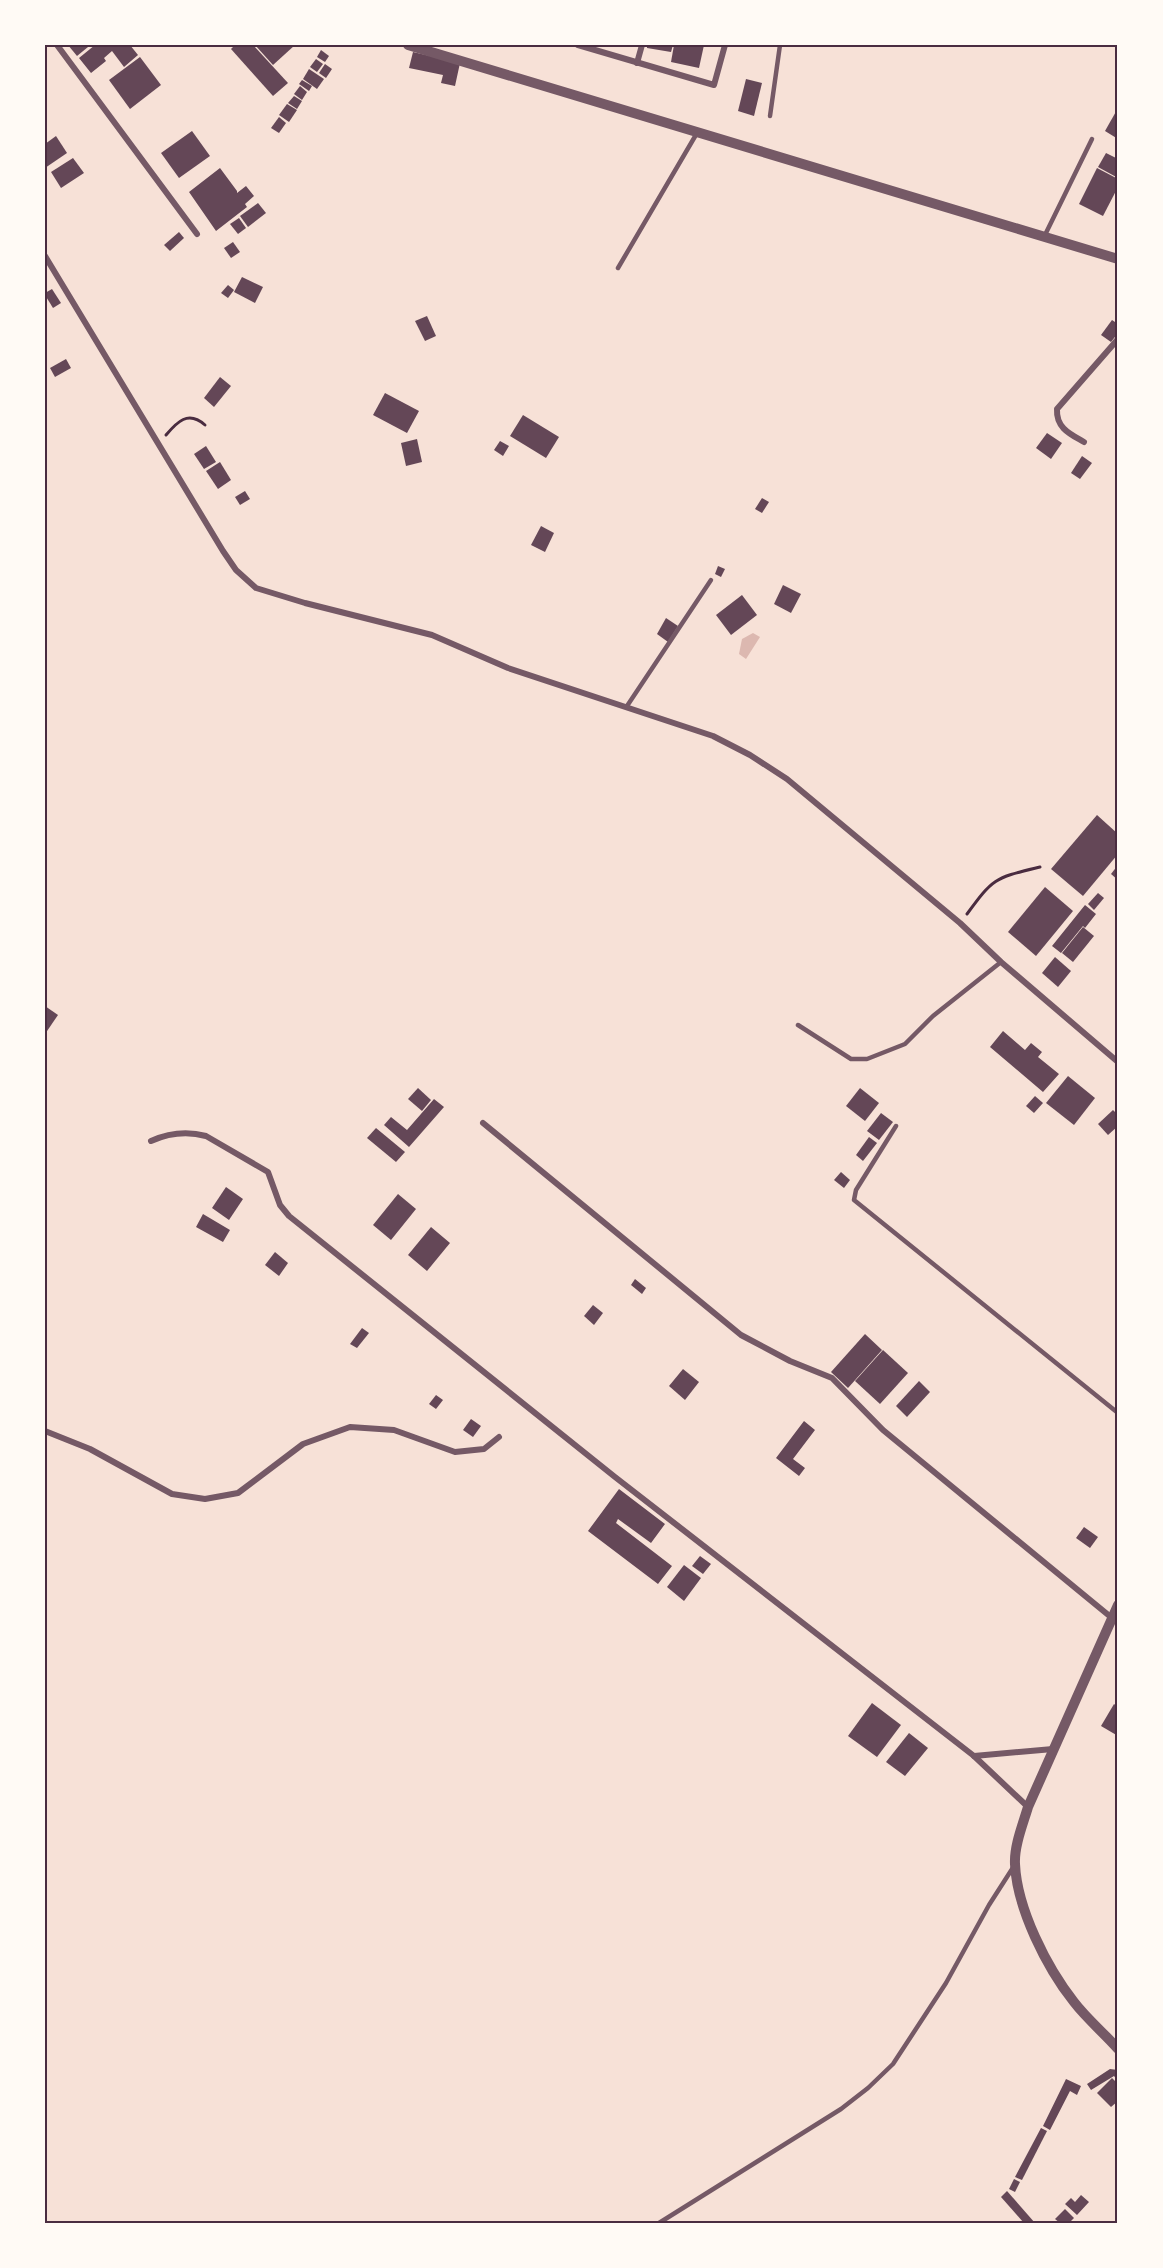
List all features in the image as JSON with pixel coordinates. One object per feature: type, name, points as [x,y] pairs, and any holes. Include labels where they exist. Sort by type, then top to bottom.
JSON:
[{"type":"street","points":[[57,45],[197,234]]},
{"type":"street","points":[[408,45],[1118,259]]},
{"type":"street","points":[[578,45],[714,85],[725,45]]},
{"type":"street","points":[[638,63],[642,45]]},
{"type":"street","points":[[45,256],[236,570],[256,588],[305,603],[432,635],[508,668],[713,736],[750,755],[787,779],[960,923],[1000,962],[1118,1062]]},
{"type":"street","points":[[1084,442],[1061,427],[1056,419],[1057,410],[1118,339]]},
{"type":"street","points":[[483,1124],[741,1335],[790,1362],[832,1378],[883,1430],[1112,1618]]},
{"type":"street","points":[[151,1141],[167,1134],[196,1133],[206,1136],[268,1172],[280,1205],[289,1216],[615,1477],[974,1756],[1028,1807]]},
{"type":"street","points":[[45,1431],[90,1449],[172,1494],[205,1499],[238,1493],[303,1444],[350,1427],[394,1430],[455,1452],[484,1449],[499,1437]]},
{"type":"street","points":[[1118,1605],[1028,1807],[1015,1863],[1030,1925],[1054,1971],[1075,2003],[1118,2049]]},
{"type":"street","points":[[974,1756],[1053,1749]]},
{"type":"lane","points":[[770,116],[780,45]]},
{"type":"lane","points":[[618,268],[697,133]]},
{"type":"lane","points":[[1044,237],[1092,139]]},
{"type":"lane","points":[[627,706],[711,580]]},
{"type":"lane","points":[[798,1025],[851,1059],[867,1059],[905,1044],[933,1016],[1000,962]]},
{"type":"lane","points":[[896,1126],[856,1190],[854,1200],[1118,1413]]},
{"type":"lane","points":[[660,2223],[840,2109],[868,2088],[893,2064],[946,1983],[1015,1863]]},
{"type":"path","points":[[159,444],[178,420],[187,418],[205,425]]},
{"type":"path","points":[[960,923],[985,889],[995,880],[1040,867]]},
{"type":"shaded area","points":[[753,633],[760,637],[746,659],[739,654],[742,639]]},
{"type":"building","points":[[68,45],[87,45],[88,47],[77,56]]},
{"type":"building","points":[[95,45],[130,45],[138,55],[124,67],[112,51],[104,58],[106,61],[91,73],[79,58]]},
{"type":"building","points":[[235,45],[253,45],[288,83],[273,96],[231,49]]},
{"type":"building","points":[[255,45],[295,45],[273,65]]},
{"type":"building","points":[[647,45],[673,45],[671,52],[647,48]]},
{"type":"building","points":[[674,45],[704,45],[699,68],[671,62]]},
{"type":"building","points":[[321,50],[329,56],[325,62],[317,57]]},
{"type":"building","points":[[413,52],[460,63],[455,86],[441,83],[443,75],[409,68]]},
{"type":"building","points":[[140,57],[161,85],[130,109],[109,80]]},
{"type":"building","points":[[316,59],[323,64],[317,72],[310,67]]},
{"type":"building","points":[[325,64],[332,69],[326,78],[319,73]]},
{"type":"building","points":[[309,69],[324,79],[317,89],[303,79]]},
{"type":"building","points":[[746,79],[762,83],[754,116],[738,111]]},
{"type":"building","points":[[302,80],[312,86],[309,91],[299,84]]},
{"type":"building","points":[[300,86],[307,92],[302,100],[294,94]]},
{"type":"building","points":[[294,96],[302,101],[297,109],[288,103]]},
{"type":"building","points":[[287,104],[297,110],[289,122],[279,115]]},
{"type":"building","points":[[1118,108],[1118,139],[1105,131]]},
{"type":"building","points":[[279,117],[286,123],[279,133],[271,128]]},
{"type":"building","points":[[192,131],[210,156],[179,178],[161,153]]},
{"type":"building","points":[[56,136],[67,153],[45,168],[45,144]]},
{"type":"building","points":[[1106,153],[1118,159],[1118,178],[1098,167]]},
{"type":"building","points":[[73,158],[84,173],[61,188],[51,172]]},
{"type":"building","points":[[220,168],[237,193],[246,186],[254,196],[245,204],[247,207],[216,231],[189,192]]},
{"type":"building","points":[[1097,168],[1118,179],[1118,187],[1103,216],[1079,204]]},
{"type":"building","points":[[258,203],[266,213],[248,227],[240,216]]},
{"type":"building","points":[[239,218],[246,228],[238,234],[230,224]]},
{"type":"building","points":[[179,232],[184,238],[170,251],[164,245]]},
{"type":"building","points":[[233,242],[240,252],[231,258],[224,248]]},
{"type":"building","points":[[242,277],[263,287],[255,303],[234,292]]},
{"type":"building","points":[[228,285],[234,290],[228,298],[221,293]]},
{"type":"building","points":[[52,289],[61,303],[53,308],[45,295]]},
{"type":"building","points":[[427,316],[436,336],[425,341],[415,321]]},
{"type":"building","points":[[1112,320],[1118,324],[1118,333],[1111,342],[1101,335]]},
{"type":"building","points":[[66,359],[71,368],[55,377],[50,368]]},
{"type":"building","points":[[220,377],[231,386],[214,407],[204,398]]},
{"type":"building","points":[[385,393],[419,411],[407,433],[373,415]]},
{"type":"building","points":[[523,415],[559,437],[546,458],[510,436]]},
{"type":"building","points":[[1047,433],[1062,443],[1051,459],[1036,448]]},
{"type":"building","points":[[417,439],[422,462],[406,466],[401,443]]},
{"type":"building","points":[[500,441],[509,446],[503,456],[494,450]]},
{"type":"building","points":[[206,446],[216,462],[204,469],[194,454]]},
{"type":"building","points":[[1082,456],[1092,463],[1080,479],[1071,473]]},
{"type":"building","points":[[220,462],[231,480],[218,489],[206,471]]},
{"type":"building","points":[[245,491],[250,499],[240,505],[235,497]]},
{"type":"building","points":[[762,498],[769,502],[762,513],[755,509]]},
{"type":"building","points":[[541,526],[554,533],[545,552],[531,545]]},
{"type":"building","points":[[718,566],[725,569],[721,577],[715,574]]},
{"type":"building","points":[[783,585],[801,594],[791,613],[774,604]]},
{"type":"building","points":[[742,595],[757,615],[731,635],[716,615]]},
{"type":"building","points":[[666,618],[678,626],[668,642],[657,634]]},
{"type":"building","points":[[1097,815],[1118,834],[1118,854],[1083,896],[1051,869]]},
{"type":"building","points":[[1118,865],[1118,880],[1111,874]]},
{"type":"building","points":[[1045,887],[1073,911],[1036,956],[1008,932]]},
{"type":"building","points":[[1098,893],[1104,898],[1094,910],[1088,904]]},
{"type":"building","points":[[1085,905],[1096,914],[1061,953],[1052,946]]},
{"type":"building","points":[[1083,927],[1094,936],[1073,962],[1062,953]]},
{"type":"building","points":[[1055,957],[1071,971],[1058,987],[1042,973]]},
{"type":"building","points":[[45,1006],[58,1015],[45,1034]]},
{"type":"building","points":[[1003,1031],[1025,1050],[1031,1043],[1042,1052],[1038,1057],[1059,1074],[1043,1092],[990,1047]]},
{"type":"building","points":[[1068,1076],[1095,1098],[1074,1125],[1046,1103]]},
{"type":"building","points":[[418,1088],[431,1100],[422,1111],[408,1099]]},
{"type":"building","points":[[860,1088],[879,1103],[865,1121],[846,1106]]},
{"type":"building","points":[[1035,1096],[1043,1103],[1034,1113],[1026,1106]]},
{"type":"building","points":[[434,1099],[444,1107],[409,1147],[384,1125],[391,1117],[407,1130]]},
{"type":"building","points":[[1113,1110],[1118,1115],[1118,1126],[1108,1135],[1098,1124]]},
{"type":"building","points":[[881,1113],[893,1122],[879,1140],[867,1131]]},
{"type":"building","points":[[376,1128],[405,1152],[396,1162],[367,1138]]},
{"type":"building","points":[[869,1137],[877,1143],[863,1161],[856,1155]]},
{"type":"building","points":[[841,1172],[850,1180],[844,1188],[834,1180]]},
{"type":"building","points":[[226,1187],[243,1199],[229,1220],[212,1208]]},
{"type":"building","points":[[398,1194],[416,1209],[391,1240],[373,1225]]},
{"type":"building","points":[[203,1214],[230,1230],[223,1242],[196,1227]]},
{"type":"building","points":[[431,1227],[450,1243],[427,1271],[408,1255]]},
{"type":"building","points":[[275,1252],[288,1263],[279,1276],[265,1265]]},
{"type":"building","points":[[635,1279],[646,1288],[642,1294],[631,1285]]},
{"type":"building","points":[[593,1305],[603,1313],[594,1325],[584,1316]]},
{"type":"building","points":[[362,1328],[369,1333],[357,1348],[350,1344]]},
{"type":"building","points":[[865,1334],[882,1350],[848,1388],[831,1372]]},
{"type":"building","points":[[883,1350],[908,1373],[880,1404],[855,1381]]},
{"type":"building","points":[[683,1369],[699,1382],[685,1400],[669,1386]]},
{"type":"building","points":[[919,1381],[930,1392],[907,1417],[896,1406]]},
{"type":"building","points":[[436,1395],[443,1400],[436,1409],[429,1404]]},
{"type":"building","points":[[471,1419],[481,1426],[473,1437],[463,1430]]},
{"type":"building","points":[[804,1421],[815,1430],[793,1459],[805,1468],[799,1476],[776,1458]]},
{"type":"building","points":[[619,1489],[665,1524],[651,1543],[618,1519],[616,1523],[672,1566],[658,1584],[588,1531]]},
{"type":"building","points":[[1084,1527],[1098,1537],[1090,1548],[1076,1538]]},
{"type":"building","points":[[700,1556],[711,1564],[703,1574],[692,1566]]},
{"type":"building","points":[[684,1565],[701,1578],[684,1601],[667,1587]]},
{"type":"building","points":[[872,1703],[901,1725],[877,1757],[848,1736]]},
{"type":"building","points":[[1114,1704],[1118,1707],[1118,1736],[1101,1726]]},
{"type":"building","points":[[909,1733],[928,1748],[905,1776],[886,1762]]},
{"type":"building","points":[[1110,2069],[1118,2070],[1118,2081],[1114,2076],[1091,2090],[1087,2084]]},
{"type":"building","points":[[1112,2078],[1118,2084],[1118,2101],[1111,2107],[1097,2093]]},
{"type":"building","points":[[1066,2079],[1081,2086],[1077,2095],[1070,2091],[1050,2130],[1043,2126]]},
{"type":"building","points":[[1041,2128],[1047,2131],[1022,2180],[1015,2177]]},
{"type":"building","points":[[1014,2179],[1020,2182],[1015,2192],[1009,2189]]},
{"type":"building","points":[[1007,2191],[1035,2223],[1024,2223],[1001,2197]]},
{"type":"building","points":[[1081,2195],[1089,2202],[1077,2215],[1065,2204],[1071,2198],[1075,2202]]},
{"type":"building","points":[[1065,2209],[1074,2218],[1069,2223],[1060,2223],[1055,2219]]}]
